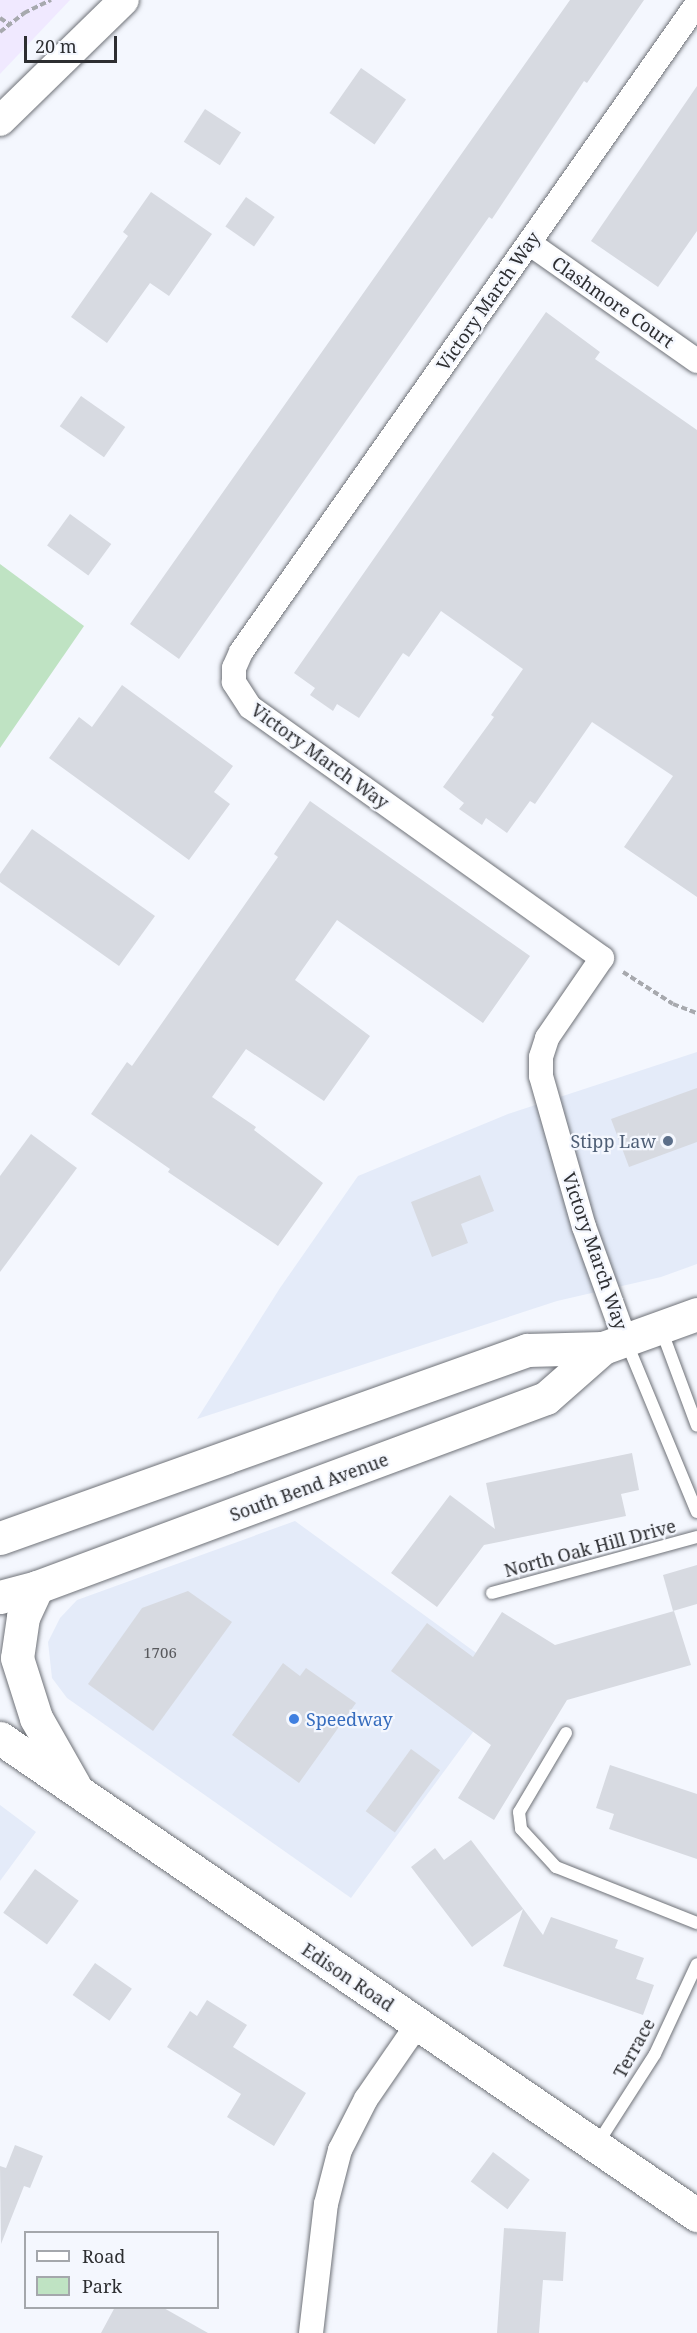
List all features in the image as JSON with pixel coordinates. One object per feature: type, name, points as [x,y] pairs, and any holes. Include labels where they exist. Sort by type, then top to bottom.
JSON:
[{"type":"main road","name":"South Bend Avenue","points":[[0,1538],[527,1350],[614,1344],[697,1314]]},
{"type":"main road","name":"South Bend Avenue","points":[[0,1597],[37,1587],[546,1398],[614,1344]]},
{"type":"main road","points":[[37,1587],[23,1617],[17,1658],[36,1718],[78,1792]]},
{"type":"main road","name":"Edison Road","points":[[0,1738],[697,2215]]},
{"type":"street","points":[[0,121],[124,0]]},
{"type":"street","name":"Victory March Way","points":[[614,1344],[584,1227],[541,1076],[541,1057],[547,1038],[603,958],[250,707],[234,682],[234,668],[241,652],[697,3]]},
{"type":"street","name":"Clashmore Court","points":[[529,243],[697,361]]},
{"type":"street","points":[[311,2333],[326,2204],[340,2150],[366,2099],[417,2025]]},
{"type":"lane","points":[[661,1327],[697,1426]]},
{"type":"lane","points":[[614,1344],[697,1512]]},
{"type":"lane","name":"North Oak Hill Drive","points":[[492,1593],[697,1537]]},
{"type":"lane","points":[[566,1733],[519,1812],[521,1829],[556,1867],[697,1923]]},
{"type":"lane","name":"Terrace","points":[[596,2146],[655,2054],[697,1964]]},
{"type":"path","points":[[0,32],[24,12],[51,0]]},
{"type":"path","points":[[0,18],[9,24]]},
{"type":"path","points":[[603,958],[673,1004],[697,1013]]},
{"type":"shaded area","points":[[0,0],[70,0],[0,74]]},
{"type":"shaded area","points":[[697,1052],[697,1264],[661,1277],[557,1301],[197,1419],[280,1288],[358,1176],[508,1114]]},
{"type":"shaded area","points":[[295,1521],[512,1679],[351,1898],[67,1698],[52,1678],[48,1642],[60,1618],[77,1600]]},
{"type":"shaded area","points":[[0,1805],[36,1832],[0,1881]]},
{"type":"green space","points":[[0,564],[84,626],[0,748]]},
{"type":"building","points":[[570,0],[644,0],[587,83],[584,81],[492,219],[489,217],[179,659],[130,624]]},
{"type":"building","points":[[361,68],[406,100],[375,145],[329,113]]},
{"type":"building","points":[[697,86],[697,231],[658,287],[591,241]]},
{"type":"building","points":[[205,109],[241,132],[220,165],[184,142]]},
{"type":"building","points":[[151,192],[212,234],[169,296],[150,283],[107,343],[71,317],[128,236],[123,232]]},
{"type":"building","points":[[246,197],[275,217],[254,247],[225,226]]},
{"type":"building","points":[[546,312],[600,352],[595,359],[697,430],[697,897],[624,847],[673,776],[592,722],[535,804],[530,801],[507,833],[486,818],[482,825],[459,809],[464,803],[443,787],[494,717],[491,715],[523,669],[441,611],[409,657],[403,653],[359,718],[337,704],[333,711],[310,695],[315,688],[294,673]]},
{"type":"building","points":[[81,396],[125,427],[104,457],[60,426]]},
{"type":"building","points":[[70,514],[111,544],[88,576],[47,546]]},
{"type":"building","points":[[122,685],[233,766],[214,792],[230,804],[189,860],[49,758],[79,717],[92,727]]},
{"type":"building","points":[[310,801],[530,956],[483,1023],[337,920],[295,980],[370,1036],[324,1101],[246,1049],[212,1097],[256,1127],[254,1130],[323,1183],[278,1246],[168,1172],[170,1169],[91,1114],[127,1062],[132,1066],[278,857],[274,854]]},
{"type":"building","points":[[32,829],[155,916],[119,966],[0,882],[0,874]]},
{"type":"building","points":[[697,1088],[697,1142],[629,1167],[611,1119]]},
{"type":"building","points":[[31,1134],[77,1168],[0,1272],[0,1176]]},
{"type":"building","points":[[480,1175],[494,1211],[461,1224],[468,1243],[432,1257],[411,1202]]},
{"type":"building","points":[[632,1453],[639,1490],[621,1494],[626,1516],[484,1545],[437,1607],[391,1573],[450,1495],[495,1529],[486,1483]]},
{"type":"building","points":[[697,1565],[697,1604],[673,1611],[663,1575]]},
{"type":"building","points":[[188,1591],[232,1622],[153,1731],[88,1684],[142,1608]]},
{"type":"building","points":[[674,1611],[691,1665],[567,1700],[494,1820],[458,1798],[491,1745],[391,1671],[427,1623],[473,1657],[502,1612],[555,1645]]},
{"type":"building","name":"Speedway","points":[[283,1663],[300,1676],[306,1668],[356,1703],[299,1783],[232,1735]]},
{"type":"building","points":[[411,1749],[440,1770],[395,1832],[366,1811]]},
{"type":"building","points":[[610,1765],[697,1794],[697,1859],[609,1829],[614,1814],[596,1808]]},
{"type":"building","points":[[471,1840],[543,1935],[551,1917],[618,1940],[615,1948],[644,1958],[636,1979],[654,1985],[643,2015],[503,1966],[523,1909],[472,1947],[411,1867],[435,1848],[444,1860]]},
{"type":"building","points":[[35,1869],[79,1901],[47,1944],[3,1913]]},
{"type":"building","points":[[95,1963],[132,1989],[109,2021],[73,1995]]},
{"type":"building","points":[[207,2000],[247,2025],[233,2047],[306,2093],[274,2146],[227,2117],[241,2094],[167,2047],[190,2011],[197,2016]]},
{"type":"building","points":[[15,2145],[43,2156],[30,2188],[24,2186],[1,2244],[0,2166],[6,2168]]},
{"type":"building","points":[[493,2152],[530,2180],[507,2209],[471,2182]]},
{"type":"building","points":[[504,2228],[566,2232],[563,2281],[543,2280],[539,2333],[497,2333]]},
{"type":"building","points":[[114,2309],[166,2309],[208,2333],[101,2333]]},
{"type":"place","name":"Stipp Law","points":[[668,1141]]},
{"type":"place","name":"Speedway","points":[[294,1719]]}]
